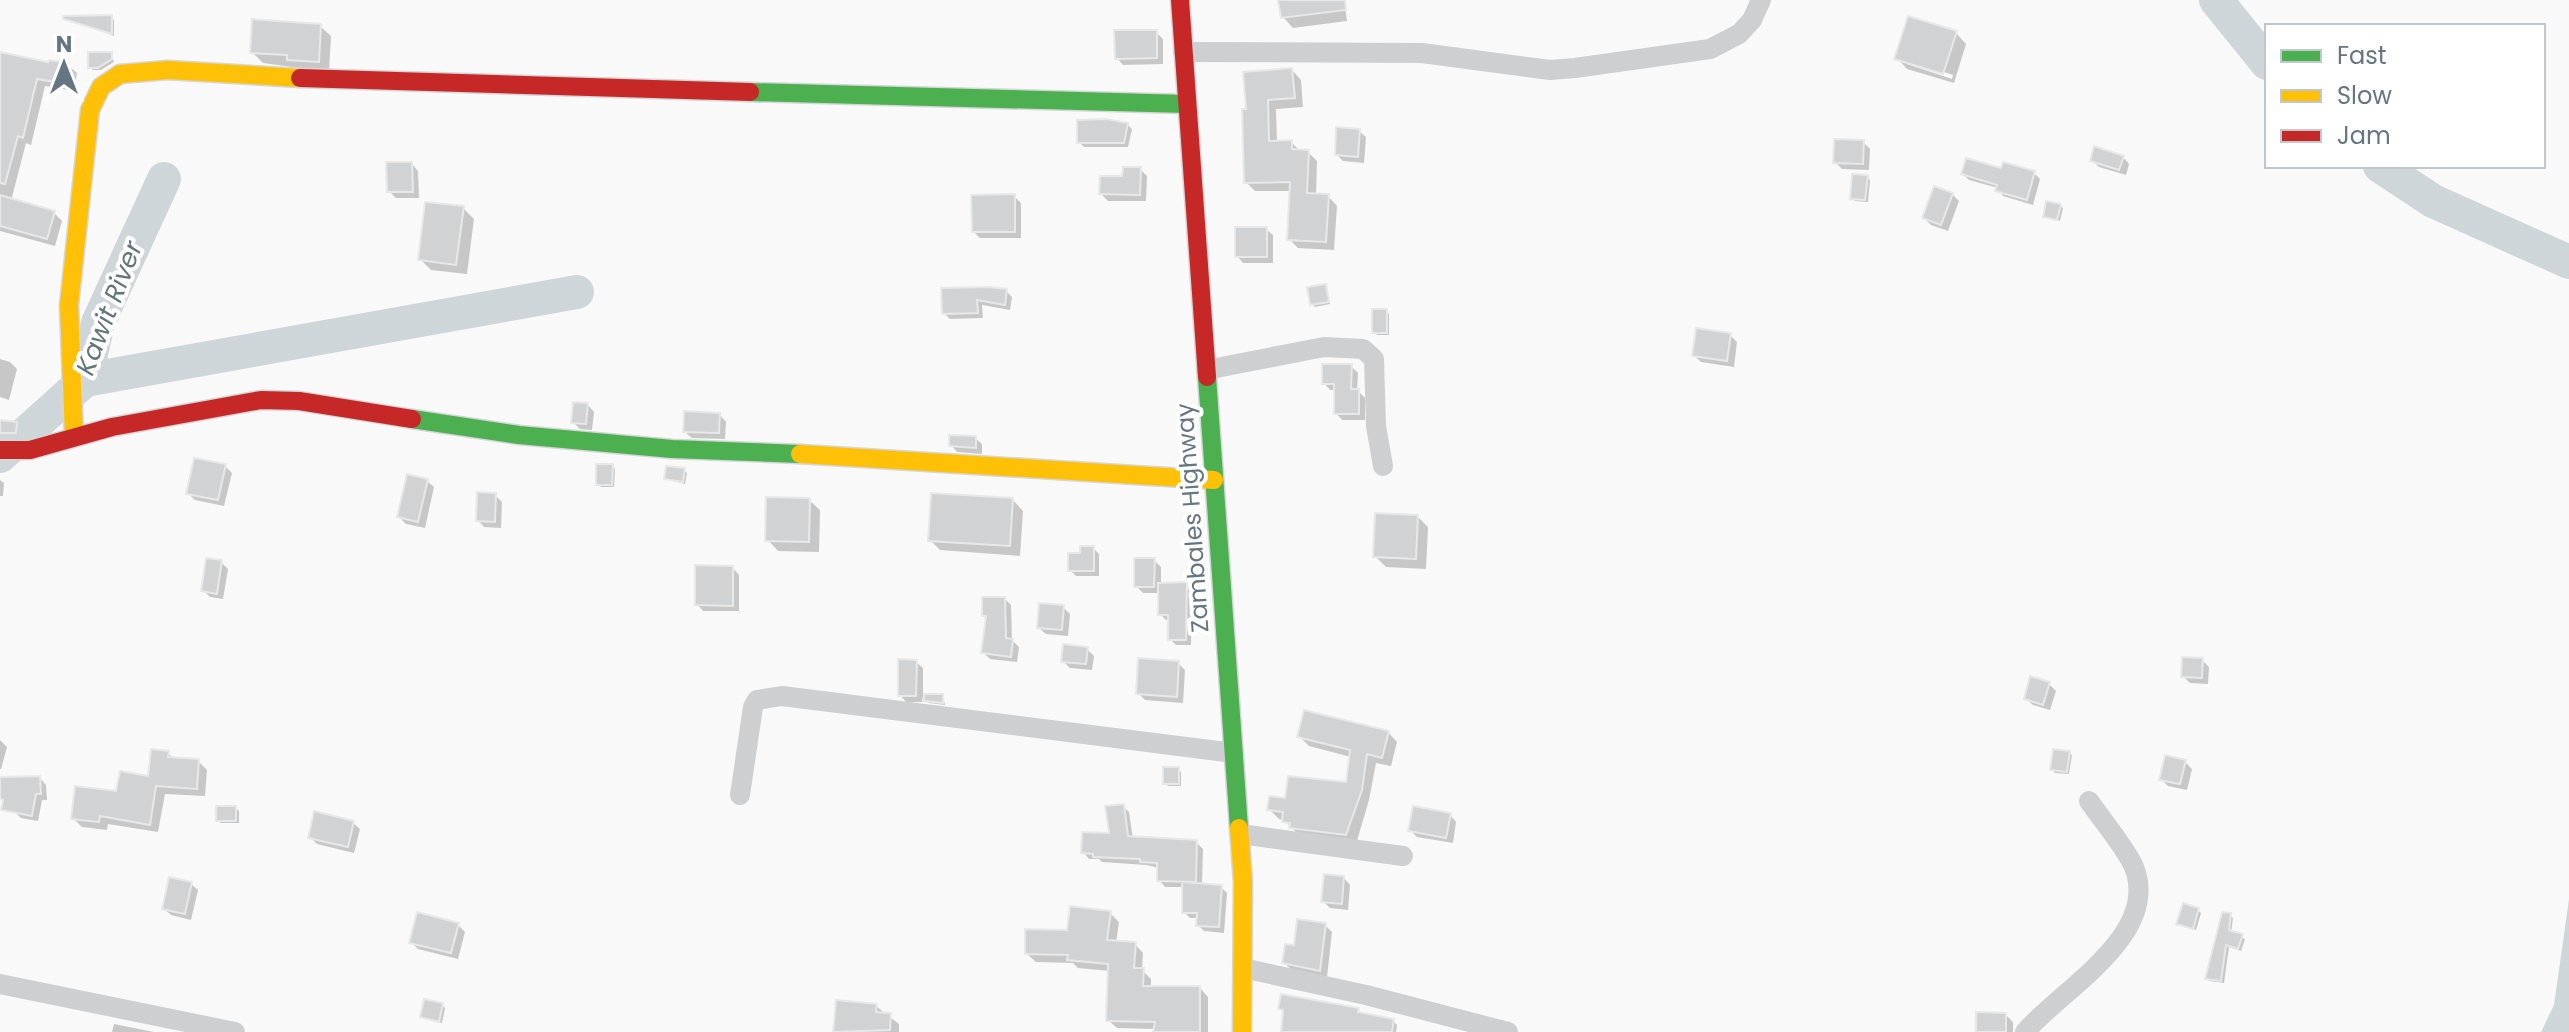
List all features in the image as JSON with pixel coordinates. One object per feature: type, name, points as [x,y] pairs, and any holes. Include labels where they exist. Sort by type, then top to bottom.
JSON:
[{"type":"street","name":"Zambales Highway","points":[[1180,0],[1243,882],[1242,1032]]},
{"type":"street","points":[[1183,52],[1422,53],[1550,70],[1575,68],[1710,49],[1739,34],[1752,20],[1761,0]]},
{"type":"street","points":[[74,437],[69,305],[90,110],[101,87],[120,74],[168,70],[331,80],[1186,104]]},
{"type":"street","points":[[1206,370],[1324,347],[1363,349],[1374,359],[1376,426],[1383,466]]},
{"type":"street","points":[[0,450],[30,450],[125,424],[261,400],[299,401],[519,435],[645,447],[775,452],[1214,480]]},
{"type":"street","points":[[740,795],[753,707],[757,700],[782,696],[1234,753]]},
{"type":"street","points":[[2025,1032],[2088,975],[2134,918],[2138,900],[2134,869],[2089,801]]},
{"type":"street","points":[[1240,834],[1403,856]]},
{"type":"street","points":[[1243,968],[1366,995],[1508,1032]]},
{"type":"street","points":[[0,984],[235,1032]]},
{"type":"shaded area","points":[[2569,899],[2569,1032],[2541,1032],[2554,1005]]},
{"type":"building","points":[[1278,0],[1345,0],[1346,10],[1281,18]]},
{"type":"building","points":[[112,15],[112,34],[63,19],[63,16]]},
{"type":"building","points":[[1908,16],[1957,31],[1943,74],[1894,59]]},
{"type":"building","points":[[252,19],[321,24],[319,62],[287,60],[287,55],[250,53]]},
{"type":"building","points":[[1114,30],[1157,30],[1157,58],[1115,59]]},
{"type":"building","points":[[0,52],[69,63],[66,84],[37,79],[23,138],[18,136],[5,184],[0,183]]},
{"type":"building","points":[[88,52],[112,52],[112,59],[98,68],[88,68]]},
{"type":"building","points":[[1292,68],[1295,98],[1268,100],[1269,141],[1292,140],[1292,149],[1309,150],[1307,193],[1329,194],[1326,242],[1287,240],[1290,182],[1244,183],[1242,109],[1246,109],[1243,72]]},
{"type":"building","points":[[1106,119],[1128,123],[1124,143],[1077,143],[1077,120]]},
{"type":"building","points":[[1336,127],[1360,129],[1358,157],[1335,155]]},
{"type":"building","points":[[1834,139],[1864,140],[1863,164],[1833,163]]},
{"type":"building","points":[[2094,146],[2124,156],[2119,170],[2090,161]]},
{"type":"building","points":[[1966,158],[2001,168],[2003,162],[2035,171],[2027,200],[1995,191],[1997,185],[1961,174]]},
{"type":"building","points":[[386,162],[412,162],[413,192],[387,192]]},
{"type":"building","points":[[1123,167],[1141,167],[1140,195],[1099,194],[1100,176],[1122,176]]},
{"type":"building","points":[[1852,174],[1868,175],[1865,200],[1850,199]]},
{"type":"building","points":[[1934,186],[1953,193],[1941,225],[1922,218]]},
{"type":"building","points":[[1015,194],[1015,232],[972,232],[971,195]]},
{"type":"building","points":[[0,195],[55,211],[47,239],[0,226]]},
{"type":"building","points":[[2046,201],[2061,204],[2057,220],[2043,217]]},
{"type":"building","points":[[425,202],[464,206],[456,265],[418,260]]},
{"type":"building","points":[[1235,227],[1267,227],[1267,257],[1235,257]]},
{"type":"building","points":[[1326,284],[1329,302],[1310,305],[1307,287]]},
{"type":"building","points":[[941,288],[1007,289],[1005,305],[977,300],[978,313],[942,314]]},
{"type":"building","points":[[1372,309],[1387,309],[1387,333],[1372,333]]},
{"type":"building","points":[[1696,328],[1731,333],[1727,361],[1692,356]]},
{"type":"building","points":[[1322,364],[1352,364],[1351,389],[1359,389],[1359,414],[1334,414],[1334,384],[1322,384]]},
{"type":"building","points":[[573,402],[588,403],[586,424],[571,423]]},
{"type":"building","points":[[684,411],[720,413],[719,433],[683,432]]},
{"type":"building","points":[[0,420],[17,422],[16,433],[0,433]]},
{"type":"building","points":[[949,435],[976,436],[976,448],[949,446]]},
{"type":"building","points":[[194,458],[226,464],[218,500],[186,494]]},
{"type":"building","points":[[596,464],[613,464],[612,485],[596,485]]},
{"type":"building","points":[[666,466],[685,468],[683,482],[664,479]]},
{"type":"building","points":[[407,474],[428,479],[418,522],[397,517]]},
{"type":"building","points":[[477,492],[496,493],[495,522],[476,521]]},
{"type":"building","points":[[931,493],[1013,498],[1010,546],[928,541]]},
{"type":"building","points":[[766,497],[810,498],[809,542],[765,541]]},
{"type":"building","points":[[1375,513],[1418,515],[1416,559],[1373,557]]},
{"type":"building","points":[[1080,546],[1094,546],[1094,571],[1068,571],[1068,553],[1080,553]]},
{"type":"building","points":[[206,558],[222,560],[217,594],[201,591]]},
{"type":"building","points":[[1134,558],[1155,558],[1154,587],[1134,587]]},
{"type":"building","points":[[695,565],[733,566],[733,606],[695,605]]},
{"type":"building","points":[[1187,582],[1186,640],[1168,640],[1168,615],[1158,615],[1158,583]]},
{"type":"building","points":[[982,597],[1005,597],[1006,638],[1013,639],[1011,657],[981,653],[986,616],[982,616]]},
{"type":"building","points":[[1039,603],[1064,605],[1062,630],[1037,628]]},
{"type":"building","points":[[1063,644],[1088,647],[1086,664],[1061,662]]},
{"type":"building","points":[[2182,657],[2203,658],[2202,678],[2181,677]]},
{"type":"building","points":[[1138,658],[1179,661],[1177,697],[1136,694]]},
{"type":"building","points":[[898,659],[917,660],[916,696],[898,696]]},
{"type":"building","points":[[2030,676],[2050,682],[2043,705],[2024,699]]},
{"type":"building","points":[[924,694],[943,694],[943,703],[924,701]]},
{"type":"building","points":[[1304,710],[1389,731],[1382,758],[1367,754],[1362,790],[1346,835],[1289,828],[1290,823],[1282,822],[1283,812],[1267,810],[1269,796],[1285,798],[1288,776],[1346,782],[1350,750],[1297,737]]},
{"type":"building","points":[[151,749],[169,751],[168,757],[199,759],[197,789],[156,786],[150,825],[100,816],[99,822],[71,819],[75,786],[116,791],[120,771],[148,776]]},
{"type":"building","points":[[2053,749],[2070,751],[2067,772],[2050,770]]},
{"type":"building","points":[[2165,755],[2186,760],[2180,784],[2159,780]]},
{"type":"building","points":[[1163,767],[1179,767],[1179,784],[1163,784]]},
{"type":"building","points":[[40,776],[41,794],[36,794],[32,816],[1,810],[0,777]]},
{"type":"building","points":[[1124,804],[1128,836],[1197,840],[1196,882],[1157,881],[1157,863],[1093,857],[1093,854],[1081,853],[1082,832],[1109,833],[1105,806]]},
{"type":"building","points":[[216,806],[236,806],[236,821],[216,821]]},
{"type":"building","points":[[1413,806],[1451,813],[1446,838],[1408,831]]},
{"type":"building","points":[[314,811],[354,821],[348,847],[308,838]]},
{"type":"building","points":[[1324,874],[1344,876],[1342,904],[1321,902]]},
{"type":"building","points":[[169,877],[192,882],[185,914],[162,909]]},
{"type":"building","points":[[1182,882],[1222,885],[1219,927],[1196,926],[1197,913],[1182,913]]},
{"type":"building","points":[[2183,903],[2199,908],[2193,929],[2176,924]]},
{"type":"building","points":[[1070,906],[1111,911],[1107,940],[1136,942],[1134,968],[1144,968],[1143,986],[1200,986],[1200,1032],[1153,1032],[1155,1022],[1106,1021],[1108,964],[1067,960],[1068,955],[1025,954],[1025,929],[1067,930]]},
{"type":"building","points":[[417,912],[459,923],[451,953],[409,943]]},
{"type":"building","points":[[2222,912],[2231,913],[2229,930],[2243,934],[2238,949],[2226,945],[2221,981],[2205,979]]},
{"type":"building","points":[[1297,919],[1326,923],[1320,971],[1282,963],[1285,944],[1294,945]]},
{"type":"building","points":[[1281,994],[1359,1008],[1358,1012],[1394,1019],[1392,1032],[1281,1032],[1283,1010],[1278,1009]]},
{"type":"building","points":[[424,999],[443,1003],[439,1022],[420,1017]]},
{"type":"building","points":[[836,1000],[877,1004],[876,1012],[891,1013],[890,1030],[833,1032]]},
{"type":"building","points":[[1976,1012],[2006,1013],[2006,1032],[1976,1032]]},
{"type":"waterway","points":[[2216,0],[2265,61]]},
{"type":"waterway","points":[[2383,168],[2433,201],[2569,262]]},
{"type":"waterway","name":"Kawit River","points":[[0,456],[85,380],[98,323],[164,179]]},
{"type":"waterway","points":[[85,380],[577,292]]},
{"type":"traffic: fast","points":[[750,92],[1186,104]]},
{"type":"traffic: fast","points":[[1207,377],[1239,828]]},
{"type":"traffic: fast","points":[[412,419],[519,435],[672,449],[800,454]]},
{"type":"traffic: slow","points":[[74,437],[69,305],[90,110],[101,87],[120,74],[168,70],[300,78]]},
{"type":"traffic: slow","points":[[800,454],[1214,480]]},
{"type":"traffic: slow","points":[[1239,828],[1243,882],[1242,1032]]},
{"type":"traffic: jam","points":[[1180,0],[1207,377]]},
{"type":"traffic: jam","points":[[300,78],[750,92]]},
{"type":"traffic: jam","points":[[0,450],[30,450],[112,427],[261,400],[299,401],[412,419]]}]
